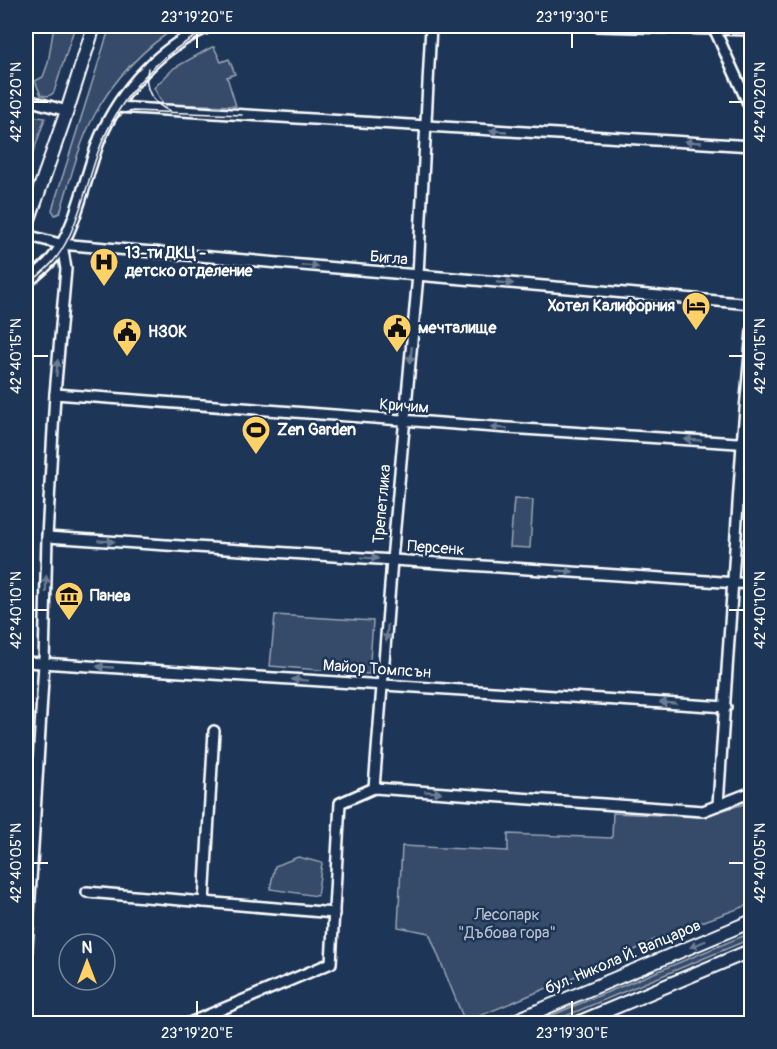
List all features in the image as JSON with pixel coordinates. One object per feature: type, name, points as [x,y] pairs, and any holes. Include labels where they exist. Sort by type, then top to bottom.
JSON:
[{"type":"main road","points":[[26,228],[68,111],[94,26]]},
{"type":"main road","name":"бул. Никола Й. Вапцаров","points":[[507,1023],[752,921]]},
{"type":"main road","points":[[575,1023],[752,950]]},
{"type":"street","points":[[26,283],[47,266],[62,244],[100,138],[117,106],[137,79],[156,60],[178,43],[210,26]]},
{"type":"street","name":"Трепетлика","points":[[374,788],[418,275],[431,26]]},
{"type":"street","points":[[596,26],[714,27],[752,30]]},
{"type":"street","points":[[714,27],[752,112]]},
{"type":"street","points":[[26,102],[36,102],[68,111]]},
{"type":"street","points":[[117,106],[752,146]]},
{"type":"street","name":"Бигла","points":[[26,235],[42,241],[62,244],[752,304]]},
{"type":"street","points":[[26,964],[44,663],[47,537],[55,394],[66,269],[62,244]]},
{"type":"street","points":[[718,805],[734,582],[747,444],[752,332]]},
{"type":"street","name":"Кричим","points":[[55,394],[747,444]]},
{"type":"street","name":"Персенк","points":[[47,537],[752,584]]},
{"type":"street","name":"Майор Томпсън","points":[[26,662],[726,707]]},
{"type":"street","points":[[204,902],[214,731]]},
{"type":"street","points":[[187,1023],[332,963],[340,803],[374,788],[703,811],[752,792]]},
{"type":"street","points":[[87,892],[334,913]]},
{"type":"green space","points":[[54,26],[75,26],[54,92],[45,96],[41,95],[35,81],[43,77],[48,63]]},
{"type":"green space","points":[[110,26],[179,26],[166,34],[130,65],[101,103],[83,139],[60,213],[55,215],[52,210]]},
{"type":"green space","points":[[212,47],[221,62],[229,59],[235,74],[227,77],[236,106],[163,104],[154,88],[174,68]]},
{"type":"green space","points":[[26,115],[45,118],[26,174]]},
{"type":"green space","points":[[514,499],[533,500],[530,548],[510,547]]},
{"type":"green space","points":[[275,615],[373,621],[369,674],[270,666]]},
{"type":"green space","name":"Лесопарк \"Дъбова гора\"","points":[[751,802],[751,904],[658,938],[617,959],[465,1022],[429,933],[398,927],[402,846],[508,851],[508,834],[612,838],[613,813],[700,817]]},
{"type":"green space","points":[[298,857],[322,863],[317,896],[270,889],[275,866]]},
{"type":"green space","points":[[748,934],[750,939],[549,1023],[533,1023]]},
{"type":"tram line","points":[[26,286],[49,266],[63,248],[75,222],[107,131],[130,93],[160,61],[196,36],[217,26]]},
{"type":"tram line","points":[[148,68],[147,82],[150,94],[158,104],[170,111]]},
{"type":"tram line","points":[[113,121],[124,113],[133,111],[242,115]]},
{"type":"place","name":"13-ти ДКЦ - детско отделение","points":[[104,288]]},
{"type":"place","name":"Хотел Калифорния","points":[[696,332]]},
{"type":"place","name":"мечталище","points":[[397,354]]},
{"type":"place","name":"НЗОК","points":[[127,358]]},
{"type":"place","name":"Zen Garden","points":[[256,456]]},
{"type":"place","name":"Панев","points":[[69,622]]}]
